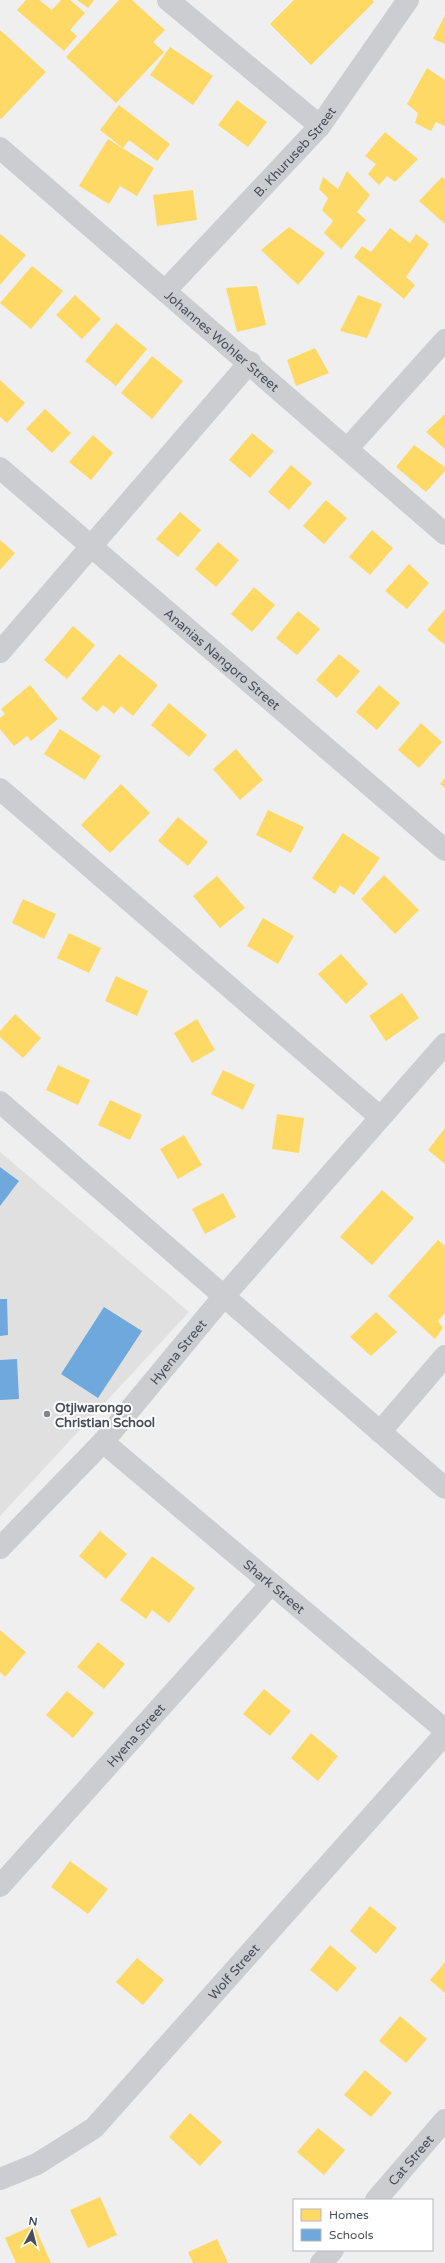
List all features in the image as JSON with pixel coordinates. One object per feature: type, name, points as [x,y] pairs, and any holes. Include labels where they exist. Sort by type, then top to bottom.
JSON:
[{"type":"street","points":[[168,0],[320,126]]},
{"type":"street","name":"B. Khuruseb Street","points":[[166,290],[320,126],[408,0]]},
{"type":"street","name":"Johannes Wohler Street","points":[[0,148],[250,362],[445,534]]},
{"type":"street","points":[[348,448],[445,340]]},
{"type":"street","points":[[0,652],[250,362]]},
{"type":"street","name":"Ananias Nangoro Street","points":[[0,468],[91,548],[445,850]]},
{"type":"street","points":[[0,789],[380,1117]]},
{"type":"street","name":"Hyena Street","points":[[0,1548],[103,1442],[224,1296],[445,1044]]},
{"type":"street","points":[[0,1102],[445,1488]]},
{"type":"street","points":[[380,1432],[445,1356]]},
{"type":"street","name":"Shark Street","points":[[103,1442],[445,1730]]},
{"type":"street","name":"Hyena Street","points":[[0,1886],[271,1584]]},
{"type":"street","name":"Wolf Street","points":[[0,2179],[37,2164],[94,2128],[445,1734]]},
{"type":"street","name":"Cat Street","points":[[377,2199],[445,2120]]},
{"type":"street","points":[[321,2263],[332,2251]]},
{"type":"shaded area","name":"Otjiwarongo Christian School","points":[[0,1152],[189,1312],[0,1516]]},
{"type":"building: Homes","points":[[26,0],[39,0],[52,10],[61,0],[70,0],[85,13],[70,30],[77,36],[64,51],[17,10]]},
{"type":"building: Homes","points":[[77,0],[94,0],[88,8]]},
{"type":"building: Homes","points":[[119,0],[132,0],[165,30],[153,42],[164,52],[116,103],[66,57]]},
{"type":"building: Homes","points":[[294,0],[372,0],[374,2],[311,65],[270,24]]},
{"type":"building: Homes","points":[[445,15],[445,44],[433,39]]},
{"type":"building: Homes","points":[[0,30],[46,72],[1,119],[0,118]]},
{"type":"building: Homes","points":[[170,47],[213,76],[193,105],[150,75]]},
{"type":"building: Homes","points":[[427,68],[445,80],[445,125],[444,126],[436,122],[431,131],[415,123],[418,113],[407,104]]},
{"type":"building: Homes","points":[[237,100],[267,122],[248,147],[218,125]]},
{"type":"building: Homes","points":[[119,105],[170,144],[157,161],[129,140],[123,148],[100,130]]},
{"type":"building: Homes","points":[[385,132],[418,159],[395,182],[387,176],[379,185],[368,174],[376,164],[365,156]]},
{"type":"building: Homes","points":[[108,139],[154,168],[137,196],[120,186],[109,204],[79,186]]},
{"type":"building: Homes","points":[[347,171],[370,195],[357,212],[366,220],[341,249],[324,233],[333,221],[322,210],[328,198],[319,189],[323,177],[338,189]]},
{"type":"building: Homes","points":[[442,177],[445,179],[445,224],[419,201]]},
{"type":"building: Homes","points":[[193,190],[197,220],[157,226],[153,195]]},
{"type":"building: Homes","points":[[289,227],[325,253],[298,285],[261,250]]},
{"type":"building: Homes","points":[[390,228],[410,243],[416,234],[429,244],[406,277],[415,285],[404,299],[354,257],[362,246],[371,252]]},
{"type":"building: Homes","points":[[0,234],[26,255],[0,285]]},
{"type":"building: Homes","points":[[32,266],[63,291],[31,329],[0,303]]},
{"type":"building: Homes","points":[[257,286],[266,325],[237,332],[226,288]]},
{"type":"building: Homes","points":[[75,295],[101,319],[82,339],[56,315]]},
{"type":"building: Homes","points":[[358,295],[382,304],[367,338],[340,331]]},
{"type":"building: Homes","points":[[116,323],[147,349],[116,386],[85,361]]},
{"type":"building: Homes","points":[[315,348],[329,373],[296,386],[287,360]]},
{"type":"building: Homes","points":[[152,356],[183,381],[152,419],[121,393]]},
{"type":"building: Homes","points":[[0,380],[25,403],[7,423],[0,417]]},
{"type":"building: Homes","points":[[45,409],[71,433],[52,453],[26,429]]},
{"type":"building: Homes","points":[[445,414],[445,449],[426,432]]},
{"type":"building: Homes","points":[[252,433],[274,451],[250,478],[229,460]]},
{"type":"building: Homes","points":[[93,435],[113,453],[91,480],[69,462]]},
{"type":"building: Homes","points":[[414,445],[445,467],[445,471],[426,492],[396,467]]},
{"type":"building: Homes","points":[[291,465],[312,483],[289,510],[268,492]]},
{"type":"building: Homes","points":[[326,500],[347,518],[324,544],[303,526]]},
{"type":"building: Homes","points":[[180,512],[201,530],[178,557],[156,539]]},
{"type":"building: Homes","points":[[372,530],[393,548],[370,575],[349,557]]},
{"type":"building: Homes","points":[[0,540],[15,553],[0,570]]},
{"type":"building: Homes","points":[[218,542],[239,560],[216,587],[195,569]]},
{"type":"building: Homes","points":[[409,564],[429,583],[407,609],[385,591]]},
{"type":"building: Homes","points":[[254,587],[275,605],[252,632],[231,614]]},
{"type":"building: Homes","points":[[445,609],[445,645],[427,630]]},
{"type":"building: Homes","points":[[298,611],[320,629],[297,655],[276,638]]},
{"type":"building: Homes","points":[[73,626],[95,645],[67,679],[44,660]]},
{"type":"building: Homes","points":[[119,654],[158,685],[133,716],[121,706],[114,714],[103,705],[97,712],[81,699]]},
{"type":"building: Homes","points":[[339,654],[360,671],[337,698],[316,680]]},
{"type":"building: Homes","points":[[30,685],[58,719],[31,741],[27,736],[14,746],[0,729],[0,718],[5,714],[1,709]]},
{"type":"building: Homes","points":[[379,685],[400,703],[377,730],[356,712]]},
{"type":"building: Homes","points":[[169,703],[207,735],[189,757],[151,725]]},
{"type":"building: Homes","points":[[421,723],[442,742],[419,768],[398,750]]},
{"type":"building: Homes","points":[[60,729],[101,756],[85,780],[44,754]]},
{"type":"building: Homes","points":[[236,749],[263,780],[240,800],[213,769]]},
{"type":"building: Homes","points":[[445,778],[445,788],[440,784]]},
{"type":"building: Homes","points":[[121,784],[150,813],[110,853],[81,825]]},
{"type":"building: Homes","points":[[268,810],[304,827],[291,853],[256,835]]},
{"type":"building: Homes","points":[[178,817],[208,842],[188,866],[158,841]]},
{"type":"building: Homes","points":[[343,833],[380,858],[354,895],[340,885],[335,894],[312,878]]},
{"type":"building: Homes","points":[[384,875],[419,910],[395,934],[361,899]]},
{"type":"building: Homes","points":[[217,876],[245,908],[220,928],[193,896]]},
{"type":"building: Homes","points":[[23,899],[56,914],[44,939],[12,923]]},
{"type":"building: Homes","points":[[263,918],[294,936],[278,964],[247,946]]},
{"type":"building: Homes","points":[[69,933],[101,948],[89,973],[57,958]]},
{"type":"building: Homes","points":[[341,954],[368,984],[346,1004],[318,974]]},
{"type":"building: Homes","points":[[116,976],[148,991],[137,1016],[105,1001]]},
{"type":"building: Homes","points":[[402,993],[419,1018],[386,1041],[369,1016]]},
{"type":"building: Homes","points":[[15,1014],[41,1038],[23,1058],[0,1037],[0,1031]]},
{"type":"building: Homes","points":[[197,1019],[215,1050],[192,1063],[174,1033]]},
{"type":"building: Homes","points":[[58,1065],[90,1080],[78,1105],[46,1090]]},
{"type":"building: Homes","points":[[223,1070],[255,1085],[243,1110],[211,1094]]},
{"type":"building: Homes","points":[[110,1100],[142,1115],[130,1140],[98,1125]]},
{"type":"building: Homes","points":[[277,1114],[304,1118],[299,1153],[272,1149]]},
{"type":"building: Homes","points":[[445,1128],[445,1164],[428,1150]]},
{"type":"building: Homes","points":[[184,1135],[202,1165],[178,1179],[160,1149]]},
{"type":"building: Homes","points":[[382,1190],[414,1218],[372,1265],[340,1237]]},
{"type":"building: Homes","points":[[223,1193],[236,1217],[205,1234],[192,1209]]},
{"type":"building: Homes","points":[[438,1240],[445,1246],[445,1313],[438,1321],[443,1328],[435,1339],[388,1296]]},
{"type":"building: Homes","points":[[376,1312],[397,1332],[371,1356],[350,1337]]},
{"type":"building: Homes","points":[[100,1531],[127,1554],[106,1579],[79,1556]]},
{"type":"building: Homes","points":[[152,1556],[195,1588],[169,1623],[152,1610],[146,1619],[120,1600]]},
{"type":"building: Homes","points":[[0,1630],[26,1652],[5,1677],[0,1672]]},
{"type":"building: Homes","points":[[98,1642],[125,1664],[104,1689],[77,1667]]},
{"type":"building: Homes","points":[[264,1689],[291,1711],[270,1736],[243,1714]]},
{"type":"building: Homes","points":[[67,1691],[94,1713],[73,1738],[46,1715]]},
{"type":"building: Homes","points":[[311,1733],[338,1756],[318,1781],[291,1758]]},
{"type":"building: Homes","points":[[70,1861],[108,1889],[88,1914],[51,1887]]},
{"type":"building: Homes","points":[[370,1906],[397,1928],[376,1954],[350,1931]]},
{"type":"building: Homes","points":[[330,1945],[357,1968],[337,1992],[310,1970]]},
{"type":"building: Homes","points":[[137,1958],[164,1980],[143,2005],[116,1982]]},
{"type":"building: Homes","points":[[445,1962],[445,1993],[430,1980]]},
{"type":"building: Homes","points":[[400,2016],[427,2039],[406,2063],[379,2041]]},
{"type":"building: Homes","points":[[365,2070],[392,2093],[371,2117],[344,2095]]},
{"type":"building: Homes","points":[[190,2113],[222,2142],[200,2166],[169,2137]]},
{"type":"building: Homes","points":[[318,2128],[345,2150],[324,2175],[297,2152]]},
{"type":"building: Homes","points":[[100,2197],[117,2235],[88,2248],[70,2210]]},
{"type":"building: Homes","points":[[34,2225],[51,2263],[16,2263],[5,2238]]},
{"type":"building: Homes","points":[[217,2239],[228,2263],[193,2263],[188,2252]]},
{"type":"building: Schools","points":[[0,1167],[19,1181],[0,1206]]},
{"type":"building: Schools","points":[[0,1299],[7,1299],[8,1335],[0,1336]]},
{"type":"building: Schools","points":[[104,1307],[142,1331],[98,1398],[61,1374]]},
{"type":"building: Schools","points":[[17,1359],[19,1399],[0,1400],[0,1360]]},
{"type":"place","name":"Otjiwarongo Christian School","points":[[47,1414]]}]
